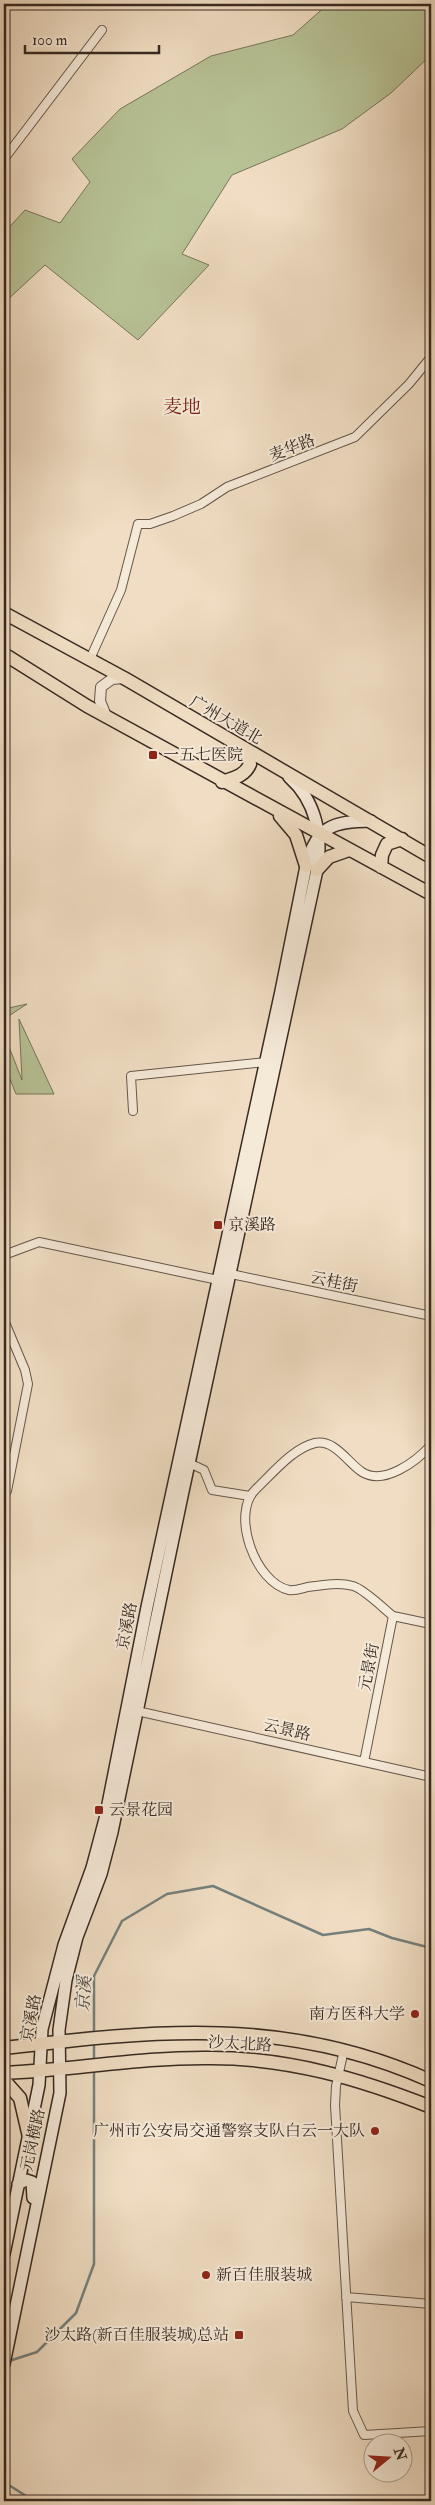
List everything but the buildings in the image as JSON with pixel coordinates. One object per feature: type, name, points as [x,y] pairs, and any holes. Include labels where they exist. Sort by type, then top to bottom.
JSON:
[{"type":"main road","name":"广州大道北","points":[[4,613],[124,678],[431,857]]},
{"type":"main road","points":[[4,654],[106,716],[222,782],[431,894]]},
{"type":"main road","points":[[222,782],[238,776],[248,769],[250,764],[246,750]]},
{"type":"main road","name":"京溪路","points":[[60,2069],[59,2042],[62,2006],[72,1955],[107,1852],[231,1274],[319,834],[306,796],[281,770]]},
{"type":"main road","points":[[269,806],[296,834],[312,868],[329,857],[349,850]]},
{"type":"main road","points":[[319,834],[345,822],[372,821]]},
{"type":"main road","points":[[381,867],[382,855],[387,844],[402,839]]},
{"type":"main road","name":"京溪路","points":[[40,2072],[42,2030],[64,1945],[92,1868],[105,1819],[147,1607],[218,1280],[266,1062],[312,868]]},
{"type":"main road","name":"沙太北路","points":[[4,2048],[171,2033],[222,2033],[287,2038],[344,2050],[397,2066],[431,2081]]},
{"type":"main road","name":"沙太北路","points":[[4,2073],[40,2072],[110,2064],[210,2058],[254,2059],[300,2066],[338,2075],[399,2093],[431,2107]]},
{"type":"main road","name":"元岗横路","points":[[4,2364],[60,2093],[60,2069]]},
{"type":"main road","name":"元岗横路","points":[[4,2254],[29,2137],[40,2072]]},
{"type":"main road","points":[[4,2080],[20,2098],[29,2137]]},
{"type":"main road","points":[[18,2184],[26,2180],[32,2182],[35,2212]]},
{"type":"street","points":[[4,158],[102,30]]},
{"type":"street","name":"麦华路","points":[[90,660],[121,590],[138,524],[150,524],[173,516],[201,504],[227,487],[354,437],[409,384],[431,357]]},
{"type":"street","points":[[106,716],[100,701],[101,687],[112,679],[124,678]]},
{"type":"street","points":[[133,1111],[131,1076],[266,1062]]},
{"type":"street","points":[[4,1254],[39,1242],[218,1280]]},
{"type":"street","name":"云桂街","points":[[231,1274],[431,1316]]},
{"type":"street","points":[[4,1320],[25,1370],[28,1384],[8,1491]]},
{"type":"street","points":[[431,1445],[423,1454],[396,1472],[379,1476],[363,1473],[333,1447],[318,1442],[304,1446],[250,1496],[246,1502],[246,1531],[252,1551],[261,1568],[273,1581],[290,1590],[324,1584],[354,1586],[393,1616],[431,1624]]},
{"type":"street","points":[[189,1463],[204,1470],[212,1490],[250,1496]]},
{"type":"street","name":"元景街","points":[[364,1762],[393,1616]]},
{"type":"street","name":"云景路","points":[[137,1711],[431,1777]]},
{"type":"street","points":[[344,2050],[338,2075],[335,2105],[336,2144],[354,2412],[364,2435],[431,2432]]},
{"type":"street","points":[[346,2297],[431,2304]]},
{"type":"green space","points":[[328,4],[431,4],[431,55],[391,93],[342,129],[232,175],[182,254],[209,265],[138,340],[45,265],[4,303],[4,233],[25,210],[60,223],[90,182],[72,159],[120,109],[211,56],[293,35]]},
{"type":"green space","points":[[27,1004],[4,1019],[4,1009]]},
{"type":"green space","points":[[19,1019],[54,1094],[16,1094],[4,1064],[4,1034],[22,1080]]},
{"type":"waterway","name":"京溪","points":[[94,2034],[94,1976],[122,1921],[167,1894],[213,1886],[323,1935],[369,1929],[392,1938],[431,1948]]},
{"type":"waterway","name":"京溪","points":[[94,2042],[94,2061]]},
{"type":"waterway","name":"京溪","points":[[9,2361],[37,2352],[76,2313],[94,2264],[94,2069]]},
{"type":"waterway","points":[[4,2482],[34,2501]]},
{"type":"place","name":"一五七医院","points":[[153,755]]},
{"type":"place","name":"京溪路","points":[[218,1225]]},
{"type":"place","name":"云景花园","points":[[99,1810]]},
{"type":"place","name":"南方医科大学","points":[[415,2014]]},
{"type":"place","name":"广州市公安局交通警察支队白云一大队","points":[[375,2131]]},
{"type":"place","name":"新百佳服装城","points":[[206,2275]]},
{"type":"place","name":"沙太路(新百佳服装城)总站","points":[[239,2335]]},
{"type":"district","name":"麦地","points":[[182,407]]}]
